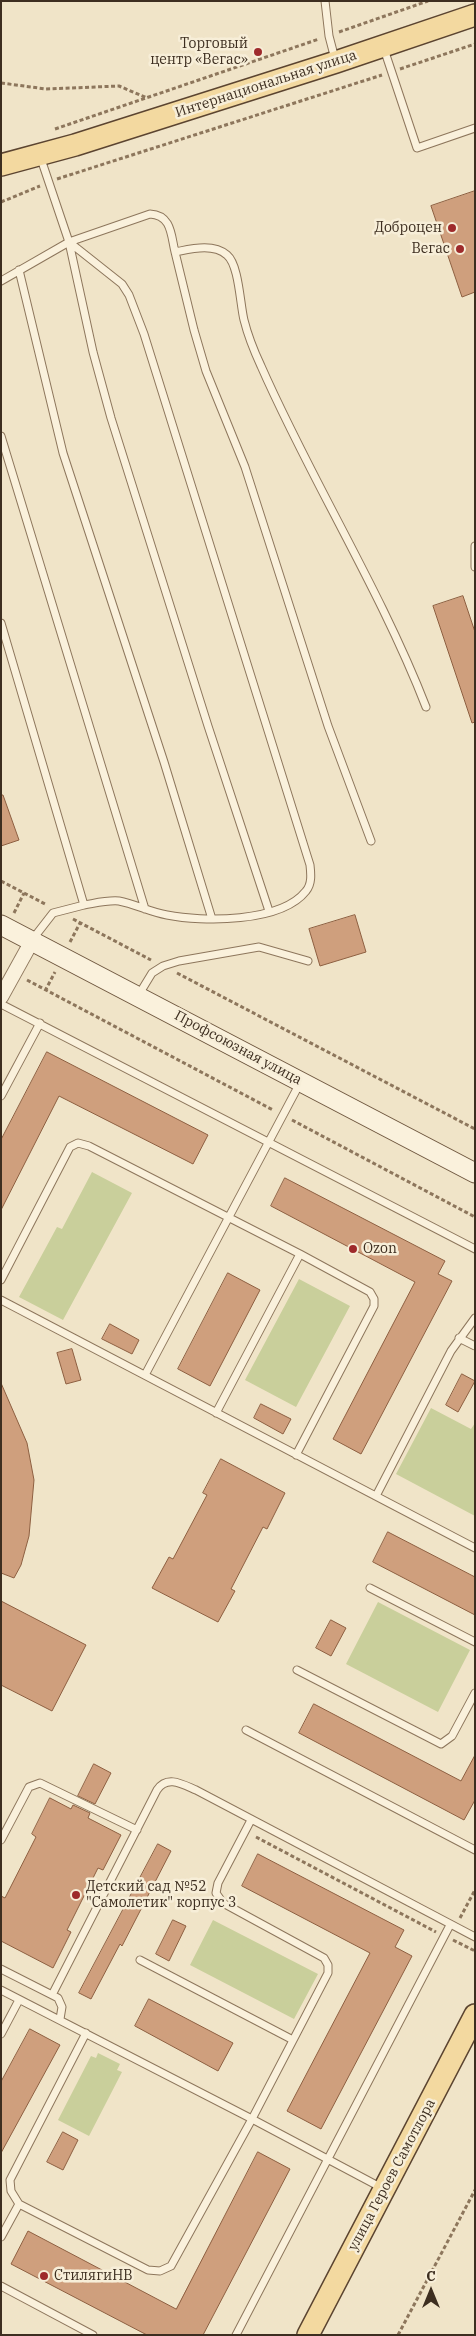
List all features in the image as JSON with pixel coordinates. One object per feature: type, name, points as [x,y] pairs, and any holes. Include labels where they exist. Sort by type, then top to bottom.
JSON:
[{"type":"main road","name":"Интернациональная улица","points":[[1,176],[49,155],[475,15]]},
{"type":"main road","name":"Интернациональная улица","points":[[1,165],[49,155]]},
{"type":"main road","name":"Профсоюзная улица","points":[[1,924],[475,1173]]},
{"type":"main road","name":"улица Героев Самотлора","points":[[308,2335],[475,2015]]},
{"type":"street","points":[[1,997],[32,941]]},
{"type":"lane","points":[[325,1],[329,36],[336,62]]},
{"type":"lane","points":[[383,46],[417,148],[475,128]]},
{"type":"lane","points":[[49,155],[48,182],[68,242],[93,352],[111,418],[205,717],[269,911]]},
{"type":"lane","points":[[1,281],[68,242],[142,216],[158,214],[164,217],[169,224],[194,330],[206,371],[245,468],[328,726],[371,841]]},
{"type":"lane","points":[[32,941],[49,917],[58,911],[84,905],[116,901],[185,918],[247,918],[269,911],[300,897],[307,890],[310,883],[310,865],[130,295],[122,284],[68,242]]},
{"type":"lane","points":[[175,252],[205,248],[217,250],[227,255],[234,265],[244,320],[254,349],[284,415],[379,600],[426,707]]},
{"type":"lane","points":[[19,270],[64,453],[164,762],[212,919]]},
{"type":"lane","points":[[1,436],[145,909]]},
{"type":"lane","points":[[475,546],[475,567]]},
{"type":"lane","points":[[1,623],[84,905]]},
{"type":"lane","points":[[138,996],[152,973],[163,966],[196,958],[260,947],[308,961]]},
{"type":"lane","points":[[1,1004],[270,1141],[475,1249]]},
{"type":"lane","points":[[1,1096],[40,1023]]},
{"type":"lane","points":[[145,1375],[301,1081]]},
{"type":"lane","points":[[1,1280],[70,1147],[78,1143],[88,1146],[229,1217],[370,1292],[374,1299],[374,1306],[296,1455]]},
{"type":"lane","points":[[216,1413],[300,1254]]},
{"type":"lane","points":[[1,1300],[475,1548]]},
{"type":"lane","points":[[376,1496],[459,1338],[475,1318]]},
{"type":"lane","points":[[459,1338],[475,1346]]},
{"type":"lane","points":[[370,1588],[475,1642]]},
{"type":"lane","points":[[298,1670],[441,1744],[452,1736],[475,1692]]},
{"type":"lane","points":[[246,1730],[475,1850]]},
{"type":"lane","points":[[52,1995],[161,1784],[170,1780],[196,1790],[475,1937]]},
{"type":"lane","points":[[1,1840],[29,1787],[40,1783],[136,1830]]},
{"type":"lane","points":[[86,2033],[10,2180],[11,2191],[19,2204],[148,2270],[160,2271],[171,2266],[252,2119],[328,1973],[328,1964],[324,1958],[223,1903],[216,1893],[218,1883],[251,1820]]},
{"type":"lane","points":[[236,2335],[450,1925]]},
{"type":"lane","points":[[140,1960],[293,2040]]},
{"type":"lane","points":[[1,1969],[52,1995],[61,2002],[60,2019]]},
{"type":"lane","points":[[1,1990],[384,2189]]},
{"type":"lane","points":[[1,2034],[20,2000]]},
{"type":"lane","points":[[1,2237],[19,2204]]},
{"type":"lane","points":[[1,2286],[93,2335]]},
{"type":"path","points":[[47,132],[428,1]]},
{"type":"path","points":[[1,202],[48,182],[475,44]]},
{"type":"path","points":[[1,83],[46,89],[119,86],[148,98]]},
{"type":"path","points":[[1,881],[475,1129]]},
{"type":"path","points":[[15,972],[45,991],[475,1217]]},
{"type":"path","points":[[256,1837],[475,1952]]},
{"type":"path","points":[[398,2335],[475,2190]]},
{"type":"green space","points":[[92,1172],[132,1193],[63,1320],[19,1297],[57,1227],[62,1229]]},
{"type":"green space","points":[[299,1279],[350,1306],[296,1407],[245,1380]]},
{"type":"green space","points":[[431,1408],[471,1429],[475,1423],[475,1516],[396,1474]]},
{"type":"green space","points":[[378,1602],[470,1650],[438,1712],[346,1664]]},
{"type":"green space","points":[[213,1920],[318,1974],[294,2019],[190,1965]]},
{"type":"green space","points":[[98,2053],[120,2064],[117,2070],[122,2072],[89,2136],[58,2120],[91,2056],[96,2058]]},
{"type":"building","name":"Вегас","points":[[475,191],[475,292],[462,297],[431,206]]},
{"type":"building","points":[[463,596],[475,632],[475,722],[472,723],[433,606]]},
{"type":"building","points":[[1,795],[3,795],[19,840],[1,846]]},
{"type":"building","points":[[355,915],[366,952],[320,966],[309,929]]},
{"type":"building","points":[[47,1052],[208,1135],[193,1164],[59,1096],[1,1210],[1,1140]]},
{"type":"building","points":[[285,1178],[445,1261],[438,1274],[452,1281],[361,1454],[333,1439],[415,1282],[271,1206]]},
{"type":"building","points":[[228,1273],[260,1290],[210,1386],[178,1369]]},
{"type":"building","points":[[110,1324],[139,1340],[132,1354],[102,1339]]},
{"type":"building","points":[[72,1349],[81,1380],[66,1384],[57,1353]]},
{"type":"building","points":[[462,1374],[475,1381],[458,1412],[446,1405]]},
{"type":"building","points":[[1,1383],[27,1443],[34,1480],[29,1536],[21,1565],[14,1578],[1,1573]]},
{"type":"building","points":[[261,1404],[291,1419],[283,1434],[254,1418]]},
{"type":"building","points":[[221,1459],[285,1493],[267,1529],[263,1527],[231,1589],[235,1591],[218,1622],[152,1588],[169,1557],[173,1559],[207,1495],[203,1493]]},
{"type":"building","points":[[388,1532],[475,1577],[475,1615],[373,1562]]},
{"type":"building","points":[[1,1601],[86,1645],[52,1711],[1,1685]]},
{"type":"building","points":[[331,1620],[346,1628],[331,1656],[316,1648]]},
{"type":"building","points":[[314,1704],[461,1781],[475,1755],[475,1800],[464,1820],[299,1733]]},
{"type":"building","points":[[94,1764],[111,1773],[95,1804],[78,1796]]},
{"type":"building","points":[[50,1798],[71,1809],[73,1805],[90,1813],[88,1818],[121,1835],[103,1870],[98,1868],[67,1930],[71,1932],[53,1968],[1,1941],[1,1896],[5,1898],[36,1837],[32,1834]]},
{"type":"building","points":[[158,1844],[171,1851],[122,1946],[120,1944],[91,1999],[79,1993]]},
{"type":"building","points":[[258,1854],[404,1930],[395,1947],[412,1956],[321,2129],[287,2111],[370,1953],[242,1886]]},
{"type":"building","points":[[173,1920],[186,1926],[169,1961],[156,1954]]},
{"type":"building","points":[[149,1999],[233,2043],[218,2071],[135,2026]]},
{"type":"building","points":[[30,2029],[60,2045],[1,2153],[1,2082]]},
{"type":"building","points":[[63,2132],[78,2140],[63,2170],[47,2162]]},
{"type":"building","points":[[258,2152],[290,2169],[203,2335],[147,2335],[11,2264],[28,2231],[176,2309]]},
{"type":"place","name":"Торговый центр «Вегас»","points":[[258,52]]},
{"type":"place","name":"Доброцен","points":[[452,228]]},
{"type":"place","name":"Вегас","points":[[460,249]]},
{"type":"place","name":"Ozon","points":[[353,1249]]},
{"type":"place","name":"Детский сад №52 \"Самолетик\" корпус 3","points":[[76,1895]]},
{"type":"place","name":"СтилягиНВ","points":[[44,2276]]}]
